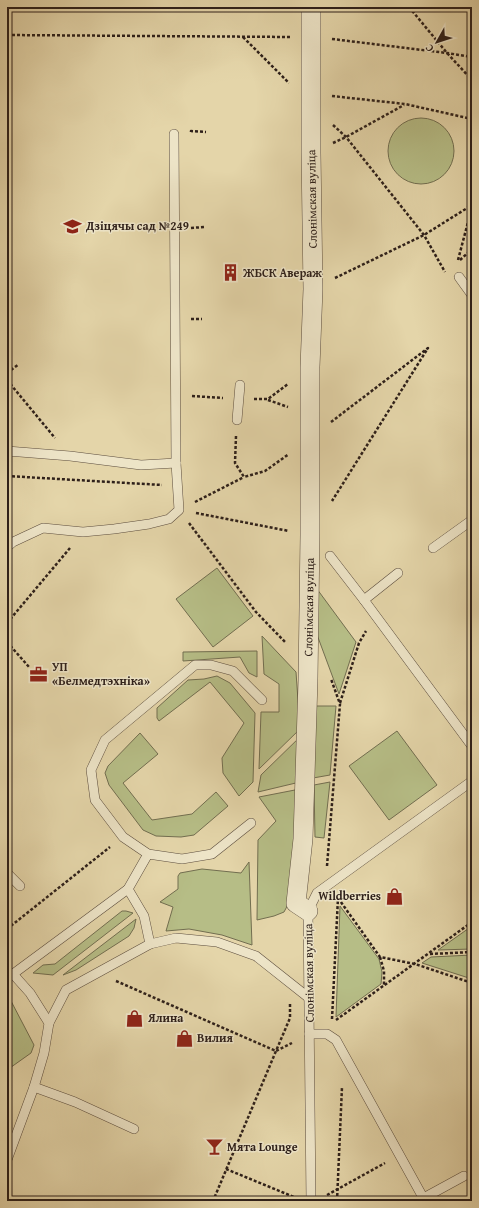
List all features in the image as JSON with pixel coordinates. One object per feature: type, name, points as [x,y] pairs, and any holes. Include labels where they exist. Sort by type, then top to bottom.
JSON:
[{"type":"street","name":"Слонімская вуліца","points":[[308,911],[296,903],[303,839],[308,666],[310,367],[313,289],[311,7]]},
{"type":"lane","points":[[7,547],[13,542],[43,528],[83,532],[149,524],[169,519],[179,510],[176,463],[174,134]]},
{"type":"lane","points":[[458,277],[472,295]]},
{"type":"lane","points":[[237,420],[240,385]]},
{"type":"lane","points":[[7,451],[70,456],[141,465],[176,463]]},
{"type":"lane","points":[[433,548],[472,520]]},
{"type":"lane","points":[[330,556],[375,614],[472,746]]},
{"type":"lane","points":[[364,600],[398,573]]},
{"type":"lane","points":[[251,823],[212,854],[182,859],[148,854],[123,837],[95,800],[90,770],[105,740],[195,665],[211,665],[233,671],[262,700]]},
{"type":"lane","points":[[308,911],[317,893],[472,781]]},
{"type":"lane","points":[[49,1023],[30,993],[10,973],[128,889],[148,854]]},
{"type":"lane","points":[[7,873],[20,886]]},
{"type":"lane","points":[[128,889],[144,916],[150,944]]},
{"type":"lane","name":"Слонімская вуліца","points":[[308,911],[311,1201]]},
{"type":"lane","points":[[7,1160],[34,1087],[44,1053],[49,1023],[66,990],[150,944],[176,938],[216,942],[256,956],[309,998]]},
{"type":"lane","points":[[309,1034],[327,1034],[336,1040],[400,1154],[423,1200],[464,1176]]},
{"type":"lane","points":[[34,1087],[75,1102],[134,1129]]},
{"type":"path","points":[[409,7],[447,53],[472,80]]},
{"type":"path","points":[[7,35],[312,37],[472,57]]},
{"type":"path","points":[[243,36],[311,99],[346,137],[424,235],[448,277],[458,263],[472,249]]},
{"type":"path","points":[[311,99],[405,104],[472,119]]},
{"type":"path","points":[[311,153],[346,137],[405,104]]},
{"type":"path","points":[[313,289],[424,235],[472,206]]},
{"type":"path","points":[[458,277],[458,263],[472,206]]},
{"type":"path","points":[[191,228],[204,228]]},
{"type":"path","points":[[190,319],[202,319]]},
{"type":"path","points":[[179,510],[244,477],[265,471],[428,348],[331,502]]},
{"type":"path","points":[[7,374],[19,364]]},
{"type":"path","points":[[7,380],[70,456]]},
{"type":"path","points":[[237,420],[235,463],[244,477]]},
{"type":"path","points":[[7,476],[177,486]]},
{"type":"path","points":[[179,510],[310,535]]},
{"type":"path","points":[[179,510],[256,612],[308,666]]},
{"type":"path","points":[[7,623],[83,532]]},
{"type":"path","points":[[375,614],[359,643],[340,704],[327,872],[338,898],[380,956],[384,971],[384,986]]},
{"type":"path","points":[[7,642],[29,667]]},
{"type":"path","points":[[329,674],[340,704]]},
{"type":"path","points":[[7,929],[123,837]]},
{"type":"path","points":[[276,1051],[332,1022],[472,922]]},
{"type":"path","points":[[429,954],[472,952]]},
{"type":"path","points":[[380,956],[415,964],[472,983]]},
{"type":"path","points":[[98,973],[276,1051]]},
{"type":"path","points":[[213,1201],[290,1018]]},
{"type":"path","points":[[324,1197],[400,1154]]},
{"type":"path","points":[[226,1169],[297,1198]]},
{"type":"green space","points":[[414,118],[428,118],[440,123],[449,132],[454,144],[452,164],[445,175],[428,184],[414,184],[402,179],[393,170],[388,158],[388,144],[393,132],[402,123]]},
{"type":"green space","points":[[217,568],[253,616],[213,647],[176,599]]},
{"type":"green space","points":[[317,589],[356,642],[339,694],[316,632]]},
{"type":"green space","points":[[262,636],[296,672],[300,729],[259,769],[261,712],[279,712],[279,684],[264,674]]},
{"type":"green space","points":[[257,651],[257,677],[249,673],[240,657],[183,661],[183,652]]},
{"type":"green space","points":[[217,676],[230,683],[255,713],[253,782],[239,796],[223,773],[222,758],[244,723],[210,682],[159,721],[157,718],[157,708],[188,680]]},
{"type":"green space","points":[[313,706],[336,706],[330,775],[313,778]]},
{"type":"green space","points":[[397,731],[437,785],[389,820],[349,766]]},
{"type":"green space","points":[[140,733],[158,754],[123,783],[152,820],[192,814],[216,792],[228,806],[194,835],[181,837],[156,836],[143,830],[109,785],[105,773],[108,766]]},
{"type":"green space","points":[[303,734],[300,782],[258,792],[261,775]]},
{"type":"green space","points":[[330,782],[324,838],[315,837],[314,785]]},
{"type":"green space","points":[[300,789],[292,897],[284,912],[257,920],[258,840],[276,821],[259,797]]},
{"type":"green space","points":[[249,862],[252,945],[222,935],[189,929],[166,931],[173,907],[160,902],[178,889],[178,876],[180,873],[202,869],[241,873]]},
{"type":"green space","points":[[340,906],[379,959],[382,972],[381,984],[336,1017]]},
{"type":"green space","points":[[122,911],[133,913],[53,975],[33,973],[43,965],[55,964]]},
{"type":"green space","points":[[136,919],[134,928],[129,936],[76,970],[63,975]]},
{"type":"green space","points":[[472,926],[472,949],[438,950]]},
{"type":"green space","points":[[472,955],[472,979],[422,963],[431,957]]},
{"type":"green space","points":[[11,1001],[34,1045],[31,1053],[7,1070],[10,1042],[7,1023],[7,1005]]},
{"type":"place","name":"Дзіцячы сад №249","points":[[73,226]]},
{"type":"place","name":"ЖБСК Авераж","points":[[230,273]]},
{"type":"place","name":"УП «Белмедтэхніка»","points":[[39,674]]},
{"type":"place","name":"Wildberries","points":[[394,896]]},
{"type":"place","name":"Ялина","points":[[135,1018]]},
{"type":"place","name":"Вилия","points":[[184,1038]]},
{"type":"place","name":"Мята Lounge","points":[[214,1147]]}]
